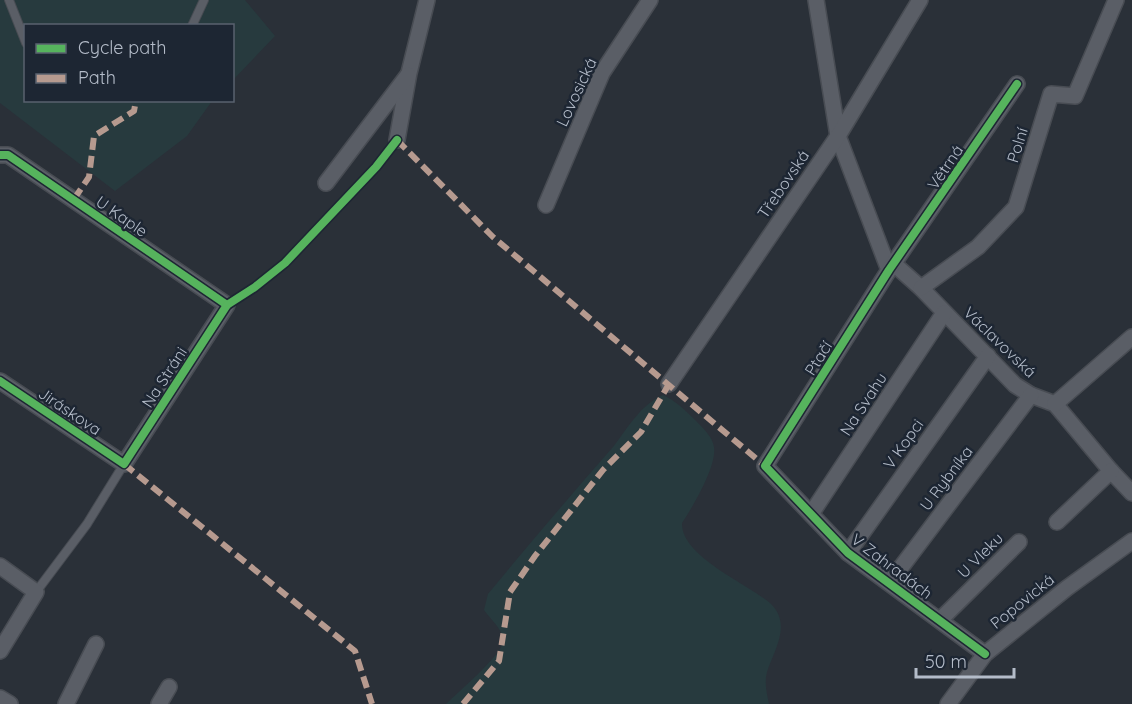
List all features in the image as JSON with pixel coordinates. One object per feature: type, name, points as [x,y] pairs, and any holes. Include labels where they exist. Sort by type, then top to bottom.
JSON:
[{"type":"street","points":[[397,140],[409,73],[427,0]]},
{"type":"street","name":"Lovosická","points":[[546,205],[602,74],[650,0]]},
{"type":"street","name":"Václavovská","points":[[816,0],[838,136],[892,267],[921,288],[1015,385],[1031,395],[1055,404],[1132,493]]},
{"type":"street","name":"Třebovská","points":[[669,384],[838,136],[920,0]]},
{"type":"street","name":"Polní","points":[[921,288],[978,247],[1017,207],[1051,94],[1075,96],[1116,0]]},
{"type":"street","points":[[326,183],[409,73]]},
{"type":"street","name":"Větrná","points":[[892,267],[1017,84]]},
{"type":"street","name":"U Kaple","points":[[0,155],[8,155],[227,305]]},
{"type":"street","name":"Ptačí","points":[[765,466],[892,267]]},
{"type":"street","name":"Na Stráni","points":[[124,464],[227,305]]},
{"type":"street","name":"Na Svahu","points":[[812,514],[944,313]]},
{"type":"street","points":[[1055,404],[1132,337]]},
{"type":"street","name":"V Kopci","points":[[848,553],[988,356]]},
{"type":"street","name":"Jiráskova","points":[[0,381],[124,464]]},
{"type":"street","name":"U Rybníka","points":[[890,582],[1031,395]]},
{"type":"street","name":"V Zahradách","points":[[765,466],[848,553],[985,654]]},
{"type":"street","points":[[1057,522],[1111,471]]},
{"type":"street","name":"Popovická","points":[[948,704],[985,654],[1067,588],[1132,541]]},
{"type":"street","name":"U Vleku","points":[[940,620],[1019,542]]},
{"type":"street","points":[[0,566],[36,592]]},
{"type":"street","name":"Na Stráni","points":[[0,651],[36,592]]},
{"type":"street","points":[[66,704],[96,644]]},
{"type":"street","points":[[159,704],[169,687]]},
{"type":"street","points":[[0,698],[10,704]]},
{"type":"lane","points":[[9,0],[24,38]]},
{"type":"lane","points":[[193,24],[204,0]]},
{"type":"lane","name":"Na Stráni","points":[[36,592],[87,524],[124,464]]},
{"type":"green space","points":[[0,0],[245,0],[275,36],[234,79],[234,24],[24,24],[24,102],[211,102],[187,136],[115,191],[0,103]]},
{"type":"green space","points":[[663,395],[680,406],[701,426],[714,447],[712,465],[708,475],[682,523],[685,535],[692,547],[704,558],[771,604],[780,620],[780,638],[766,676],[769,704],[446,704],[487,665],[503,642],[499,629],[484,610],[488,594],[635,418],[655,399]]},
{"type":"marked path","points":[[74,199],[89,177],[94,136],[134,111],[136,102]]},
{"type":"marked path","points":[[397,140],[493,237],[765,466]]},
{"type":"marked path","points":[[463,704],[499,661],[510,592],[535,556],[603,470],[641,432],[669,384]]},
{"type":"marked path","points":[[124,464],[355,651],[372,704]]},
{"type":"cycle path","points":[[985,654],[848,553],[765,466],[889,270],[1017,84]]},
{"type":"cycle path","points":[[0,381],[124,464],[227,305],[255,287],[285,263],[376,167],[397,140]]},
{"type":"cycle path","points":[[0,155],[8,155],[227,305]]}]
